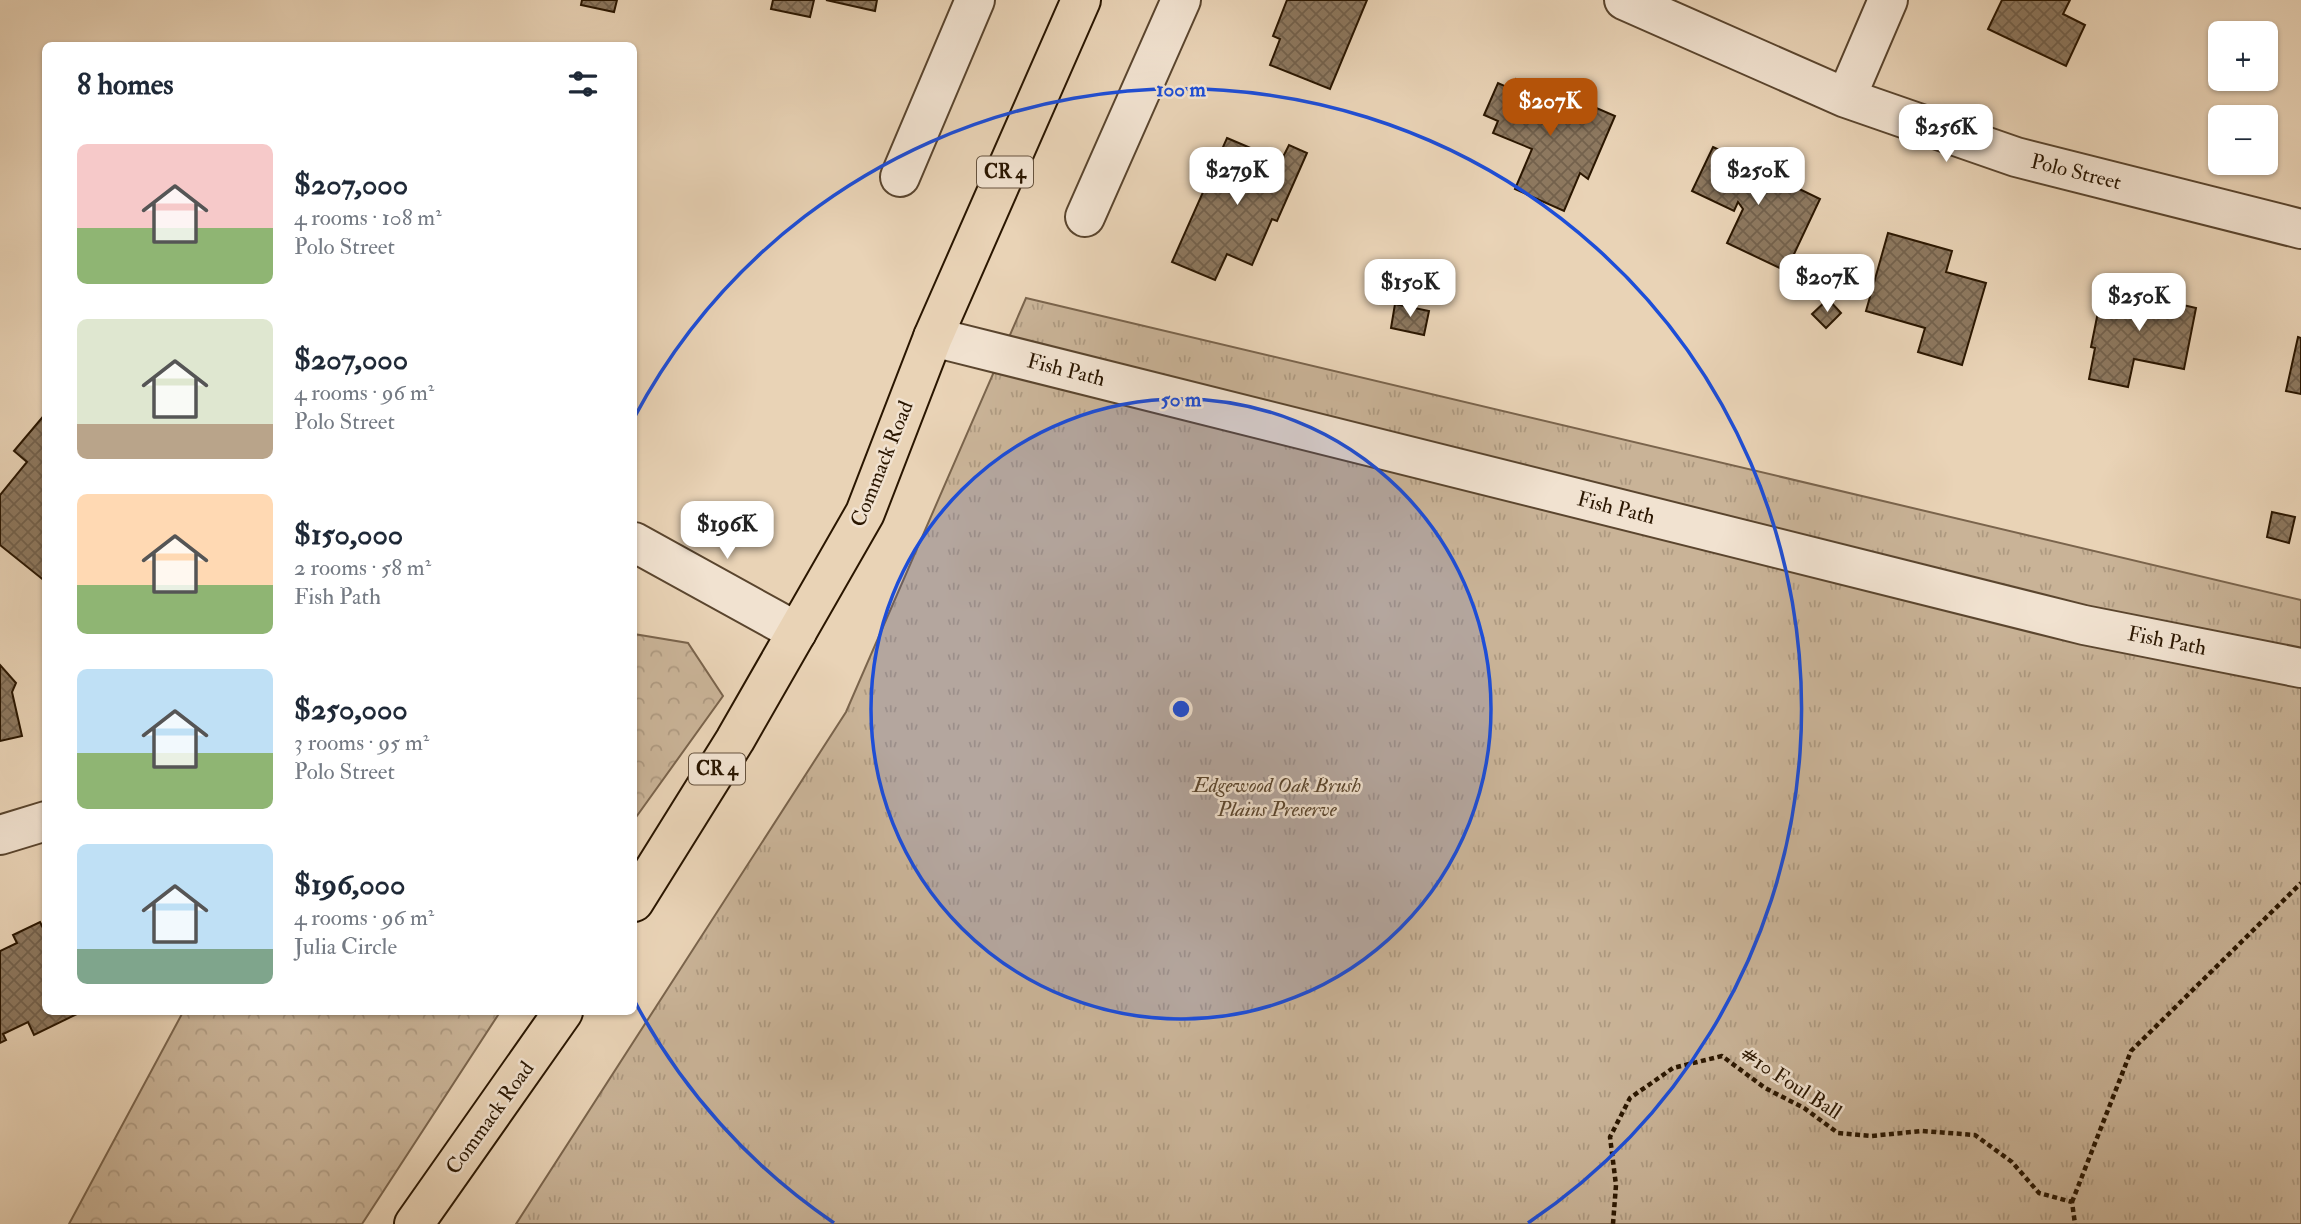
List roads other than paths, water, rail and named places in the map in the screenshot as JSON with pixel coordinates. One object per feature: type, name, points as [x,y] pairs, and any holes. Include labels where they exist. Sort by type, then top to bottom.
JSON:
[{"type":"main road","name":"Commack Road","points":[[637,897],[735,740],[865,513],[933,337],[1081,0]]},
{"type":"main road","name":"Commack Road","points":[[414,1224],[561,1015]]},
{"type":"street","points":[[900,177],[975,0]]},
{"type":"street","points":[[1085,217],[1181,0]]},
{"type":"street","name":"Polo Street","points":[[1624,0],[1846,98],[2017,157],[2301,229]]},
{"type":"street","points":[[1846,98],[1888,0]]},
{"type":"street","name":"Fish Path","points":[[933,337],[2084,625],[2301,668]]},
{"type":"street","points":[[637,544],[797,632]]},
{"type":"street","points":[[0,835],[42,822]]},
{"type":"park label","name":"Edgewood Oak Brush Plains Preserve","points":[[1277,797]]}]
